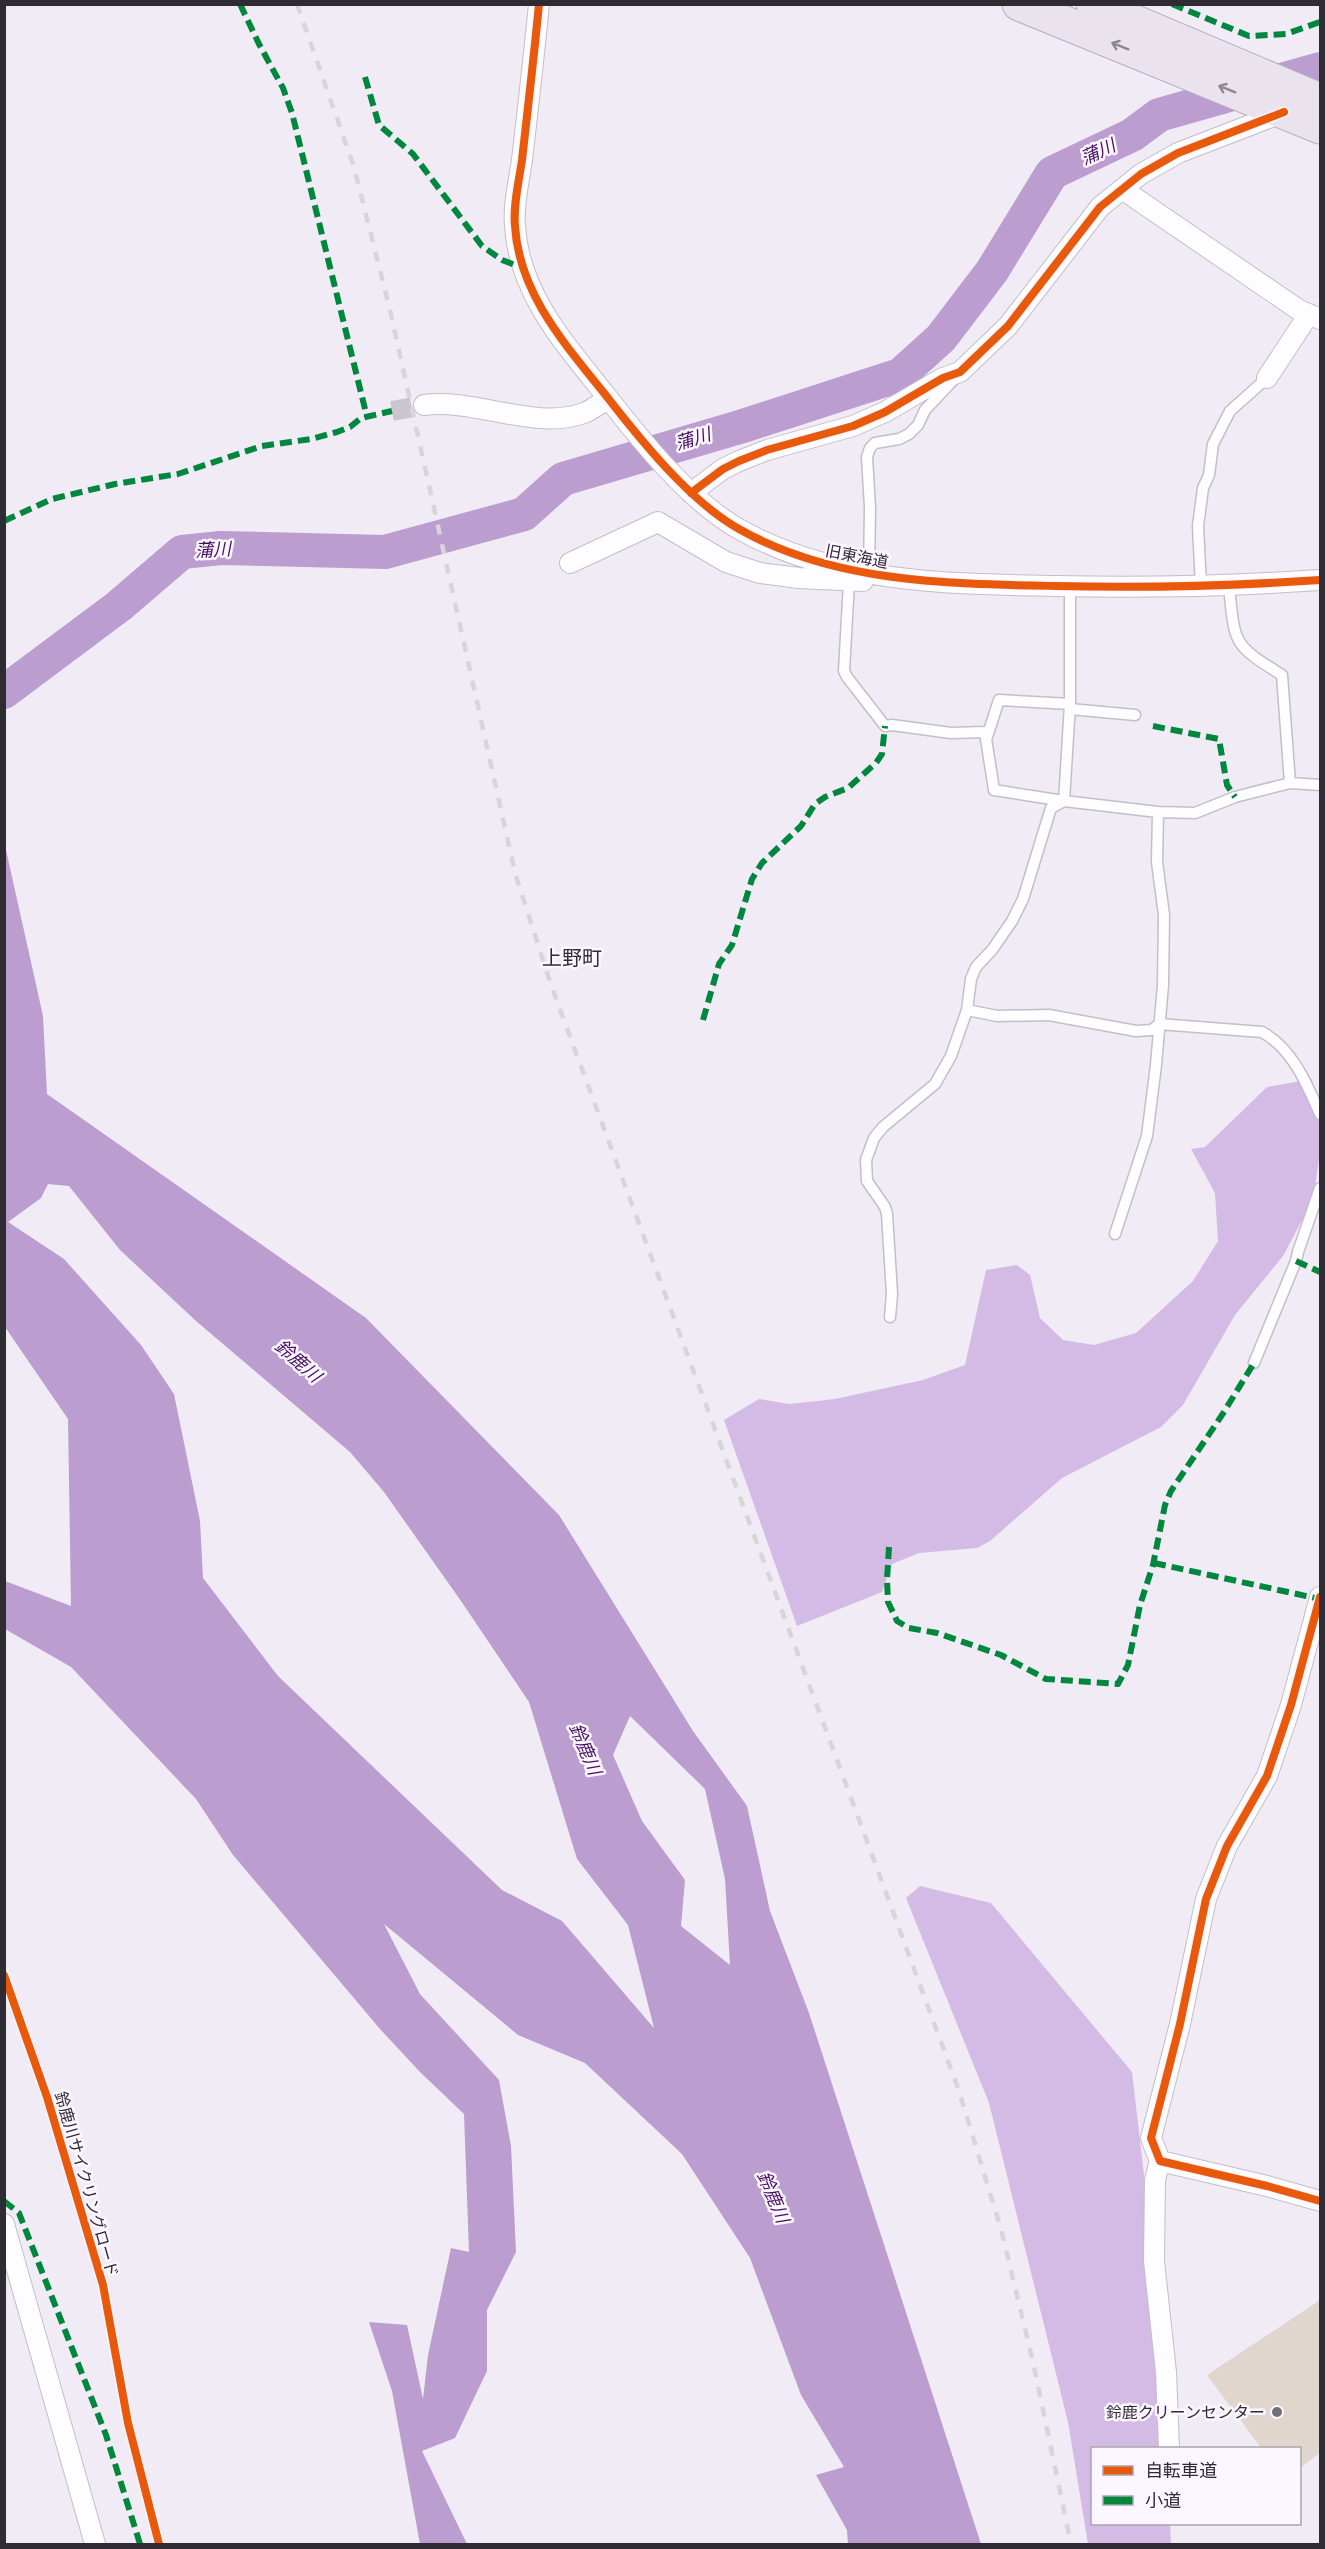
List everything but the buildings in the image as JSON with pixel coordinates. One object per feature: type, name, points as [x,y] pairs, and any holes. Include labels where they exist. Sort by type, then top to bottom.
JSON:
[{"type":"highway","points":[[1019,4],[1282,111],[1318,108]]},
{"type":"highway","points":[[1097,5],[1209,53],[1318,108]]},
{"type":"street","name":"旧東海道","points":[[539,4],[514,225],[523,268],[540,310],[624,419],[687,489],[736,528],[805,560],[908,580],[1070,587],[1229,587],[1320,580]]},
{"type":"street","points":[[687,489],[723,468],[767,450],[853,426],[885,412],[943,378],[960,372],[1008,326],[1100,207],[1122,189],[1141,174],[1178,153],[1282,111]]},
{"type":"street","points":[[1122,189],[1315,317],[1267,378]]},
{"type":"street","points":[[424,405],[451,404],[546,418],[583,413],[608,399]]},
{"type":"street","points":[[570,563],[658,522],[726,562],[760,573],[849,582],[908,580]]},
{"type":"street","points":[[1169,2447],[1166,2372],[1154,2261],[1155,2180],[1160,2161],[1151,2138],[1180,2024],[1206,1899],[1227,1846],[1267,1776],[1317,1622],[1320,1597]]},
{"type":"street","points":[[1160,2161],[1320,2201]]},
{"type":"street","points":[[4,2224],[95,2544]]},
{"type":"lane","points":[[869,573],[870,507],[867,457],[870,448],[875,442],[899,439],[909,434],[918,424],[925,410],[960,372]]},
{"type":"lane","points":[[1200,587],[1198,526],[1203,488],[1209,475],[1213,444],[1230,411],[1267,378]]},
{"type":"lane","points":[[849,582],[844,671],[885,726],[951,733],[985,732],[994,790],[1158,812],[1196,813],[1235,797],[1290,783],[1320,785]]},
{"type":"lane","points":[[1064,801],[1070,707],[1070,587]]},
{"type":"lane","points":[[1229,587],[1234,633],[1242,649],[1282,675],[1290,783]]},
{"type":"lane","points":[[986,741],[999,700],[1135,715]]},
{"type":"lane","points":[[890,1317],[892,1294],[885,1207],[867,1181],[866,1160],[874,1138],[884,1127],[936,1084],[951,1056],[967,1010],[971,979],[976,967],[992,950],[1012,921],[1026,891],[1051,808],[1064,801]]},
{"type":"lane","points":[[1116,1234],[1147,1136],[1160,1024],[1164,915],[1157,862],[1158,812]]},
{"type":"lane","points":[[967,1010],[997,1016],[1049,1015],[1136,1031],[1152,1030],[1160,1024],[1262,1032],[1273,1038],[1285,1050],[1308,1086],[1320,1114]]},
{"type":"lane","points":[[1254,1363],[1296,1261],[1320,1188]]},
{"type":"shaded area","points":[[1312,1079],[1320,1129],[1320,1153],[1313,1200],[1283,1256],[1235,1315],[1183,1405],[1161,1427],[1062,1478],[990,1541],[977,1548],[919,1553],[892,1564],[882,1592],[797,1626],[724,1420],[759,1399],[789,1404],[835,1399],[923,1380],[965,1365],[986,1270],[1017,1265],[1030,1275],[1040,1318],[1063,1340],[1094,1345],[1136,1333],[1193,1281],[1218,1241],[1215,1193],[1191,1149],[1205,1147],[1267,1087]]},
{"type":"shaded area","points":[[920,1886],[991,1903],[1132,2072],[1167,2373],[1169,2447],[1091,2447],[1091,2525],[1170,2525],[1171,2544],[1088,2544],[1068,2422],[989,2103],[906,1898]]},
{"type":"water","name":"鈴鹿川","points":[[4,841],[43,1016],[47,1094],[366,1318],[559,1515],[693,1731],[747,1806],[770,1911],[809,2013],[981,2544],[848,2544],[847,2530],[816,2475],[844,2467],[801,2395],[750,2258],[682,2154],[585,2063],[518,2035],[384,1924],[420,1994],[499,2080],[511,2146],[516,2252],[487,2310],[487,2371],[455,2438],[422,2451],[467,2544],[420,2544],[392,2391],[369,2322],[407,2325],[423,2399],[428,2355],[451,2248],[469,2252],[464,2114],[380,2029],[233,1855],[196,1799],[71,1667],[5,1629],[5,1581],[71,1606],[68,1419],[5,1327]],"holes":[[[48,1184],[69,1186],[120,1250],[196,1321],[350,1452],[384,1492],[529,1702],[577,1859],[628,1925],[654,2028],[562,1921],[502,1890],[278,1676],[203,1578],[200,1521],[174,1394],[141,1345],[64,1259],[8,1222],[41,1198]],[[630,1716],[705,1789],[725,1879],[730,1965],[681,1926],[685,1880],[642,1821],[613,1755]]]},
{"type":"waterway","name":"蒲川","points":[[4,692],[119,606],[182,552],[221,548],[385,552],[524,514],[563,479],[743,426],[900,375],[941,338],[992,271],[1052,173],[1132,135],[1159,115],[1320,69]]},
{"type":"tunnel","points":[[392,411],[424,405]]},
{"type":"railway","points":[[297,4],[354,167],[390,310],[515,873],[551,985],[958,2088],[1001,2229],[1033,2362],[1071,2544]]},
{"type":"marked path","points":[[240,4],[283,88],[292,113],[367,417]]},
{"type":"marked path","points":[[1172,4],[1249,36],[1286,34],[1320,22]]},
{"type":"marked path","points":[[365,77],[379,125],[413,154],[482,246],[502,260],[523,268]]},
{"type":"marked path","points":[[4,521],[52,499],[115,484],[178,474],[262,446],[311,439],[337,432],[350,427],[361,418],[392,411]]},
{"type":"marked path","points":[[703,1020],[719,964],[732,945],[752,879],[762,863],[801,826],[815,804],[825,797],[848,788],[876,763],[882,754],[885,726]]},
{"type":"marked path","points":[[1153,726],[1219,739],[1227,785],[1235,797]]},
{"type":"marked path","points":[[1296,1261],[1320,1272]]},
{"type":"marked path","points":[[889,1547],[888,1602],[897,1621],[909,1628],[937,1633],[1001,1655],[1046,1679],[1118,1684],[1128,1665],[1140,1605],[1153,1565],[1165,1505],[1171,1491],[1254,1363]]},
{"type":"marked path","points":[[1154,1563],[1320,1599]]},
{"type":"marked path","points":[[4,2201],[19,2213],[106,2435],[140,2544]]},
{"type":"cycle path","points":[[539,4],[515,210],[518,250],[525,273],[534,295],[559,336],[618,411],[684,486],[720,517],[776,547],[814,560],[893,577],[975,584],[1122,587],[1320,580]]},
{"type":"cycle path","points":[[691,493],[723,469],[739,461],[767,450],[853,426],[885,412],[943,378],[960,372],[1008,326],[1100,207],[1141,174],[1178,153],[1284,112]]},
{"type":"cycle path","points":[[1320,1597],[1291,1705],[1267,1776],[1227,1846],[1206,1899],[1180,2024],[1151,2138],[1160,2161],[1320,2201]]},
{"type":"cycle path","name":"鈴鹿川サイクリングロード","points":[[4,1975],[47,2097],[103,2285],[128,2423],[159,2544]]},
{"type":"place","name":"鈴鹿クリーンセンター","points":[[1277,2412]]},
{"type":"district","name":"上野町","points":[[572,958]]}]
